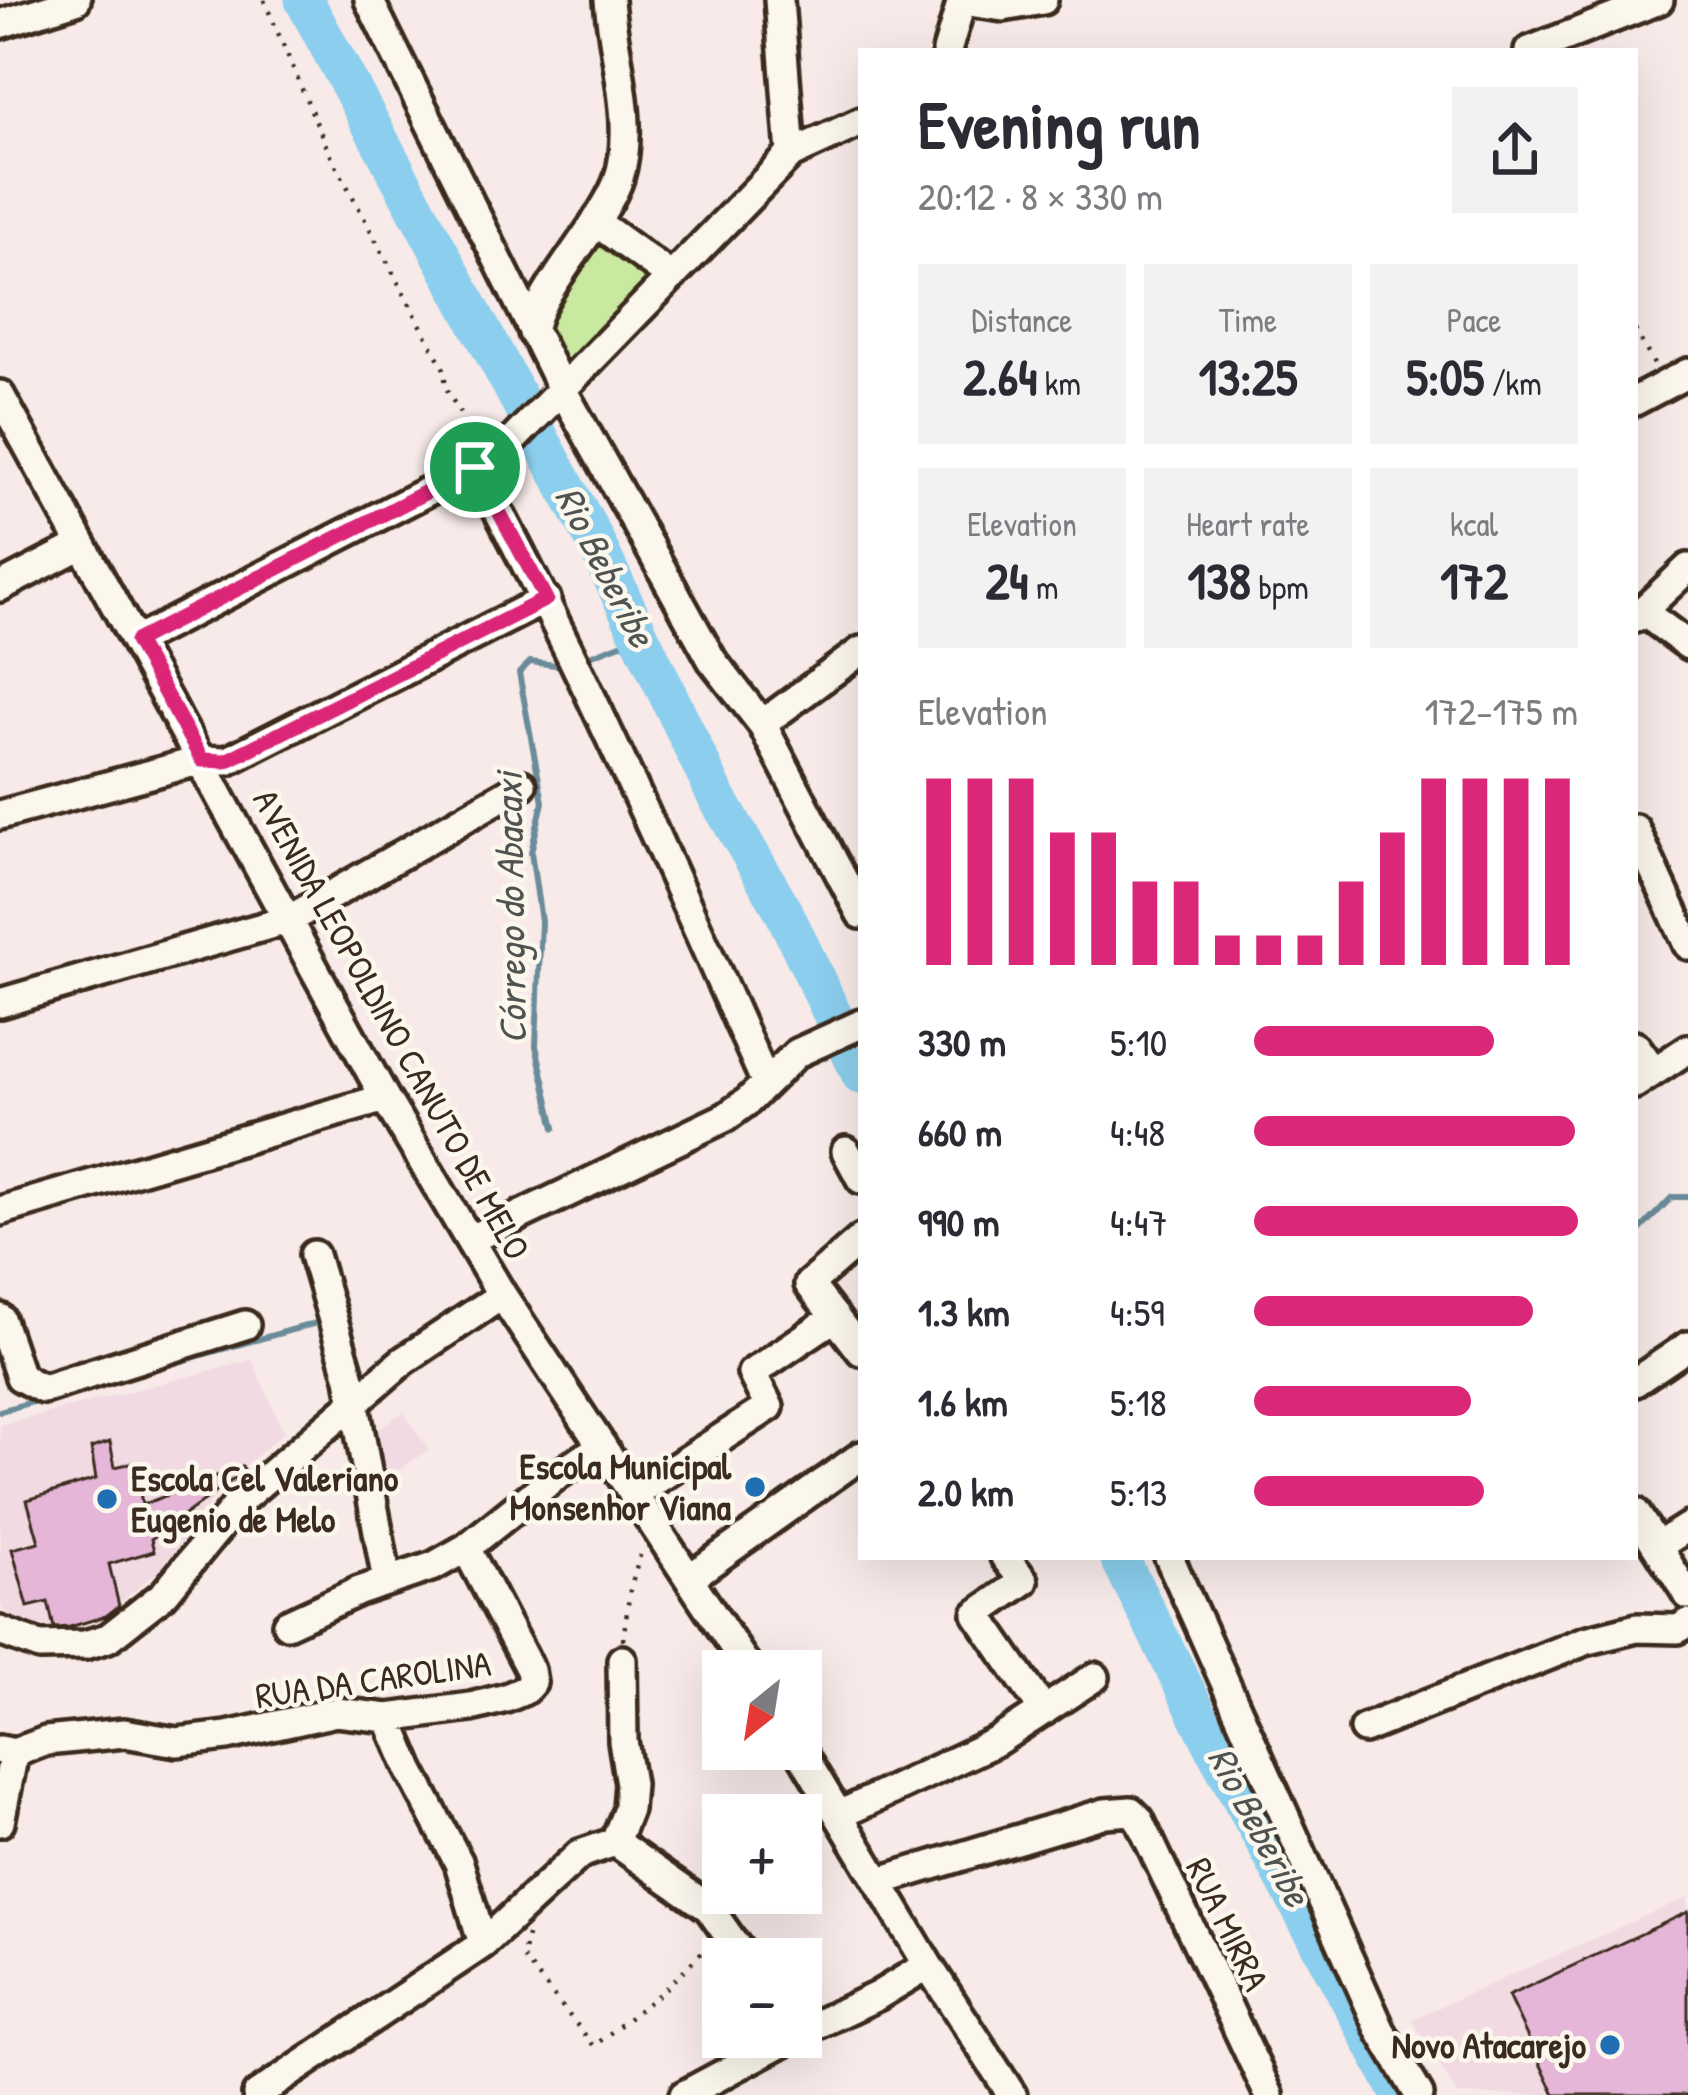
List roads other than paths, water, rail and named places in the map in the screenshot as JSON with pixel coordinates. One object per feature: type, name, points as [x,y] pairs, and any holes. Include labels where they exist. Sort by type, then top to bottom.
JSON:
[{"type":"street","points":[[369,0],[562,391],[712,660],[762,724],[850,865],[858,901]]},
{"type":"street","points":[[533,332],[536,313],[597,223],[620,175],[624,141],[609,0]]},
{"type":"street","points":[[778,0],[791,154]]},
{"type":"street","points":[[948,48],[962,1],[1003,8],[1042,0]]},
{"type":"street","points":[[1537,48],[1659,0]]},
{"type":"street","points":[[0,24],[60,2]]},
{"type":"street","points":[[136,641],[490,457],[562,391],[791,154],[858,123]]},
{"type":"street","points":[[597,223],[670,276]]},
{"type":"street","points":[[1638,400],[1677,380]]},
{"type":"street","name":"AVENIDA LEOPOLDINO CANUTO DE MELO","points":[[0,395],[385,1098],[502,1295],[737,1650]]},
{"type":"street","points":[[490,457],[546,599],[765,1081]]},
{"type":"street","points":[[0,587],[81,544]]},
{"type":"street","points":[[1688,568],[1639,614],[1688,645]]},
{"type":"street","points":[[0,815],[202,760],[226,761],[546,599]]},
{"type":"street","points":[[762,724],[858,653]]},
{"type":"street","points":[[0,1003],[290,919],[522,785]]},
{"type":"street","points":[[1638,836],[1688,945]]},
{"type":"street","points":[[471,1239],[737,1111],[797,1053],[853,1028]]},
{"type":"street","points":[[1644,1077],[1688,1049]]},
{"type":"street","points":[[0,1211],[385,1098]]},
{"type":"street","points":[[846,1151],[858,1173]]},
{"type":"street","points":[[858,1242],[809,1284],[858,1347]]},
{"type":"street","points":[[314,1256],[355,1403],[387,1581]]},
{"type":"street","points":[[0,1631],[40,1646],[85,1645],[108,1638],[164,1594],[242,1498],[428,1342],[502,1295]]},
{"type":"street","points":[[636,1500],[769,1406],[752,1373],[835,1317]]},
{"type":"street","points":[[0,1318],[20,1377],[30,1385],[56,1388],[245,1325]]},
{"type":"street","points":[[1638,1380],[1688,1346]]},
{"type":"street","points":[[287,1624],[434,1566],[602,1446]]},
{"type":"street","points":[[691,1577],[858,1458]]},
{"type":"street","points":[[1638,1516],[1688,1595]]},
{"type":"street","points":[[1658,1546],[1688,1527]]},
{"type":"street","name":"RUA DA CAROLINA","points":[[7,1751],[46,1741],[124,1733],[177,1742],[336,1712],[388,1718],[471,1707],[525,1690],[532,1682],[505,1618],[466,1547]]},
{"type":"street","points":[[1006,1560],[1024,1581],[977,1614],[1044,1711]]},
{"type":"street","points":[[1170,1560],[1381,2031],[1420,2095]]},
{"type":"street","points":[[1364,1729],[1585,1641],[1637,1628],[1678,1629],[1688,1623]]},
{"type":"street","points":[[264,2093],[483,1944],[580,1854],[615,1842],[628,1809],[630,1784],[623,1741],[622,1660]]},
{"type":"street","points":[[839,1815],[997,1741],[1095,1677]]},
{"type":"street","points":[[388,1718],[459,1863],[483,1944]]},
{"type":"street","points":[[0,1822],[7,1751]]},
{"type":"street","points":[[812,1770],[1012,2095]]},
{"type":"street","name":"RUA MIRRA","points":[[880,1881],[1125,1810],[1139,1820],[1269,2095]]},
{"type":"street","points":[[615,1842],[709,1908],[731,1938]]},
{"type":"street","points":[[822,2022],[928,1965]]},
{"type":"street","points":[[684,2095],[752,2058]]},
{"type":"waterway","name":"Rio Beberibe","points":[[304,0],[594,539],[715,794],[783,910],[858,1069]]},
{"type":"waterway","name":"Córrego do Abacaxi","points":[[582,659],[639,637]]},
{"type":"waterway","name":"Córrego do Abacaxi","points":[[555,1128],[536,1046],[541,921],[531,852],[543,802],[519,673],[530,662],[564,666]]},
{"type":"waterway","points":[[1638,1231],[1672,1197],[1688,1197]]},
{"type":"waterway","name":"Córrego do Abacaxi","points":[[148,1370],[320,1322]]},
{"type":"waterway","name":"Córrego do Abacaxi","points":[[0,1411],[43,1399]]},
{"type":"waterway","name":"Rio Beberibe","points":[[1120,1560],[1220,1759],[1401,2095]]},
{"type":"place","name":"Escola Municipal Monsenhor Viana","points":[[755,1487]]},
{"type":"place","name":"Escola Cel Valeriano Eugenio de Melo","points":[[107,1499]]},
{"type":"place","name":"Novo Atacarejo","points":[[1610,2045]]}]
